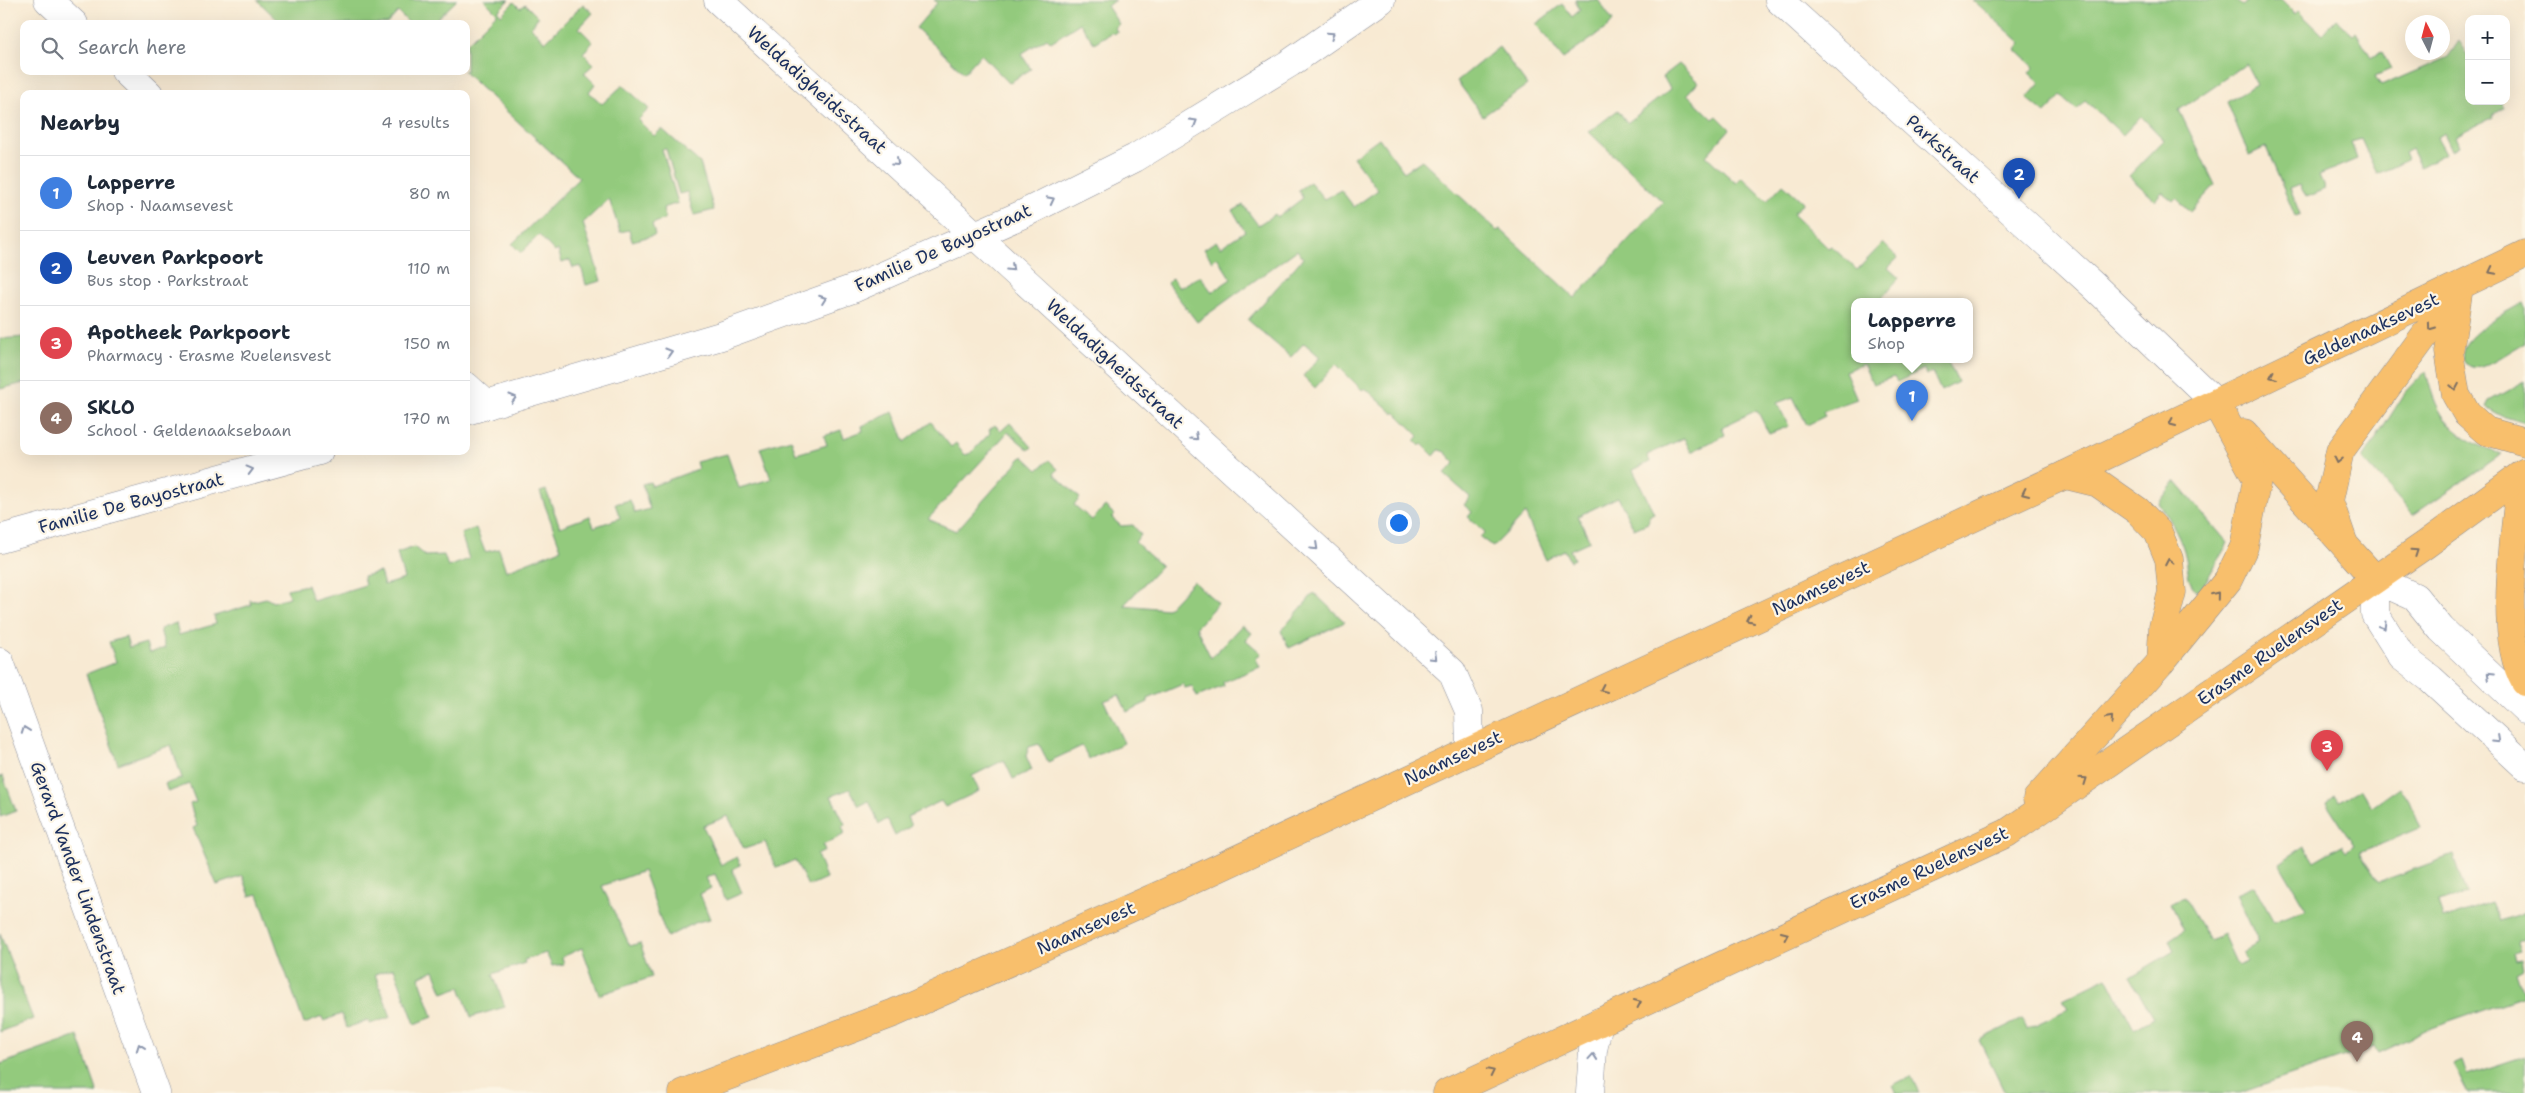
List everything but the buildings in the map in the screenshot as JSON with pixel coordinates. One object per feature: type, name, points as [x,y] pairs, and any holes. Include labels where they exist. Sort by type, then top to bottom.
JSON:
[{"type":"main road","name":"Geldenaaksevest","points":[[2216,402],[2459,288],[2525,254]]},
{"type":"main road","points":[[2344,544],[2329,501],[2340,451],[2459,288]]},
{"type":"main road","points":[[2459,288],[2449,352],[2456,395],[2466,414],[2486,431],[2525,442]]},
{"type":"main road","name":"Naamsevest","points":[[683,1093],[894,1013],[1170,890],[1470,749],[2065,475],[2216,402]]},
{"type":"main road","points":[[2216,402],[2375,579],[2523,474]]},
{"type":"main road","points":[[2007,833],[2161,662],[2228,580],[2244,547],[2256,479],[2216,402]]},
{"type":"main road","points":[[2523,474],[2510,576],[2512,627],[2522,676],[2525,682]]},
{"type":"main road","points":[[2065,475],[2098,484],[2138,511],[2158,532],[2169,559],[2172,592],[2163,627],[2161,662]]},
{"type":"main road","name":"Erasme Ruelensvest","points":[[1460,1091],[1598,1022],[2007,833],[2375,579]]},
{"type":"street","points":[[48,0],[70,20]]},
{"type":"street","name":"Weldadigheidsstraat","points":[[718,0],[1452,672],[1469,711],[1470,749]]},
{"type":"street","name":"Familie De Bayostraat","points":[[476,408],[722,336],[855,288],[1023,214],[1135,158],[1290,63],[1381,0]]},
{"type":"street","name":"Parkstraat","points":[[1779,0],[2094,286],[2216,402]]},
{"type":"street","points":[[129,75],[145,90]]},
{"type":"street","points":[[470,395],[476,408]]},
{"type":"street","name":"Familie De Bayostraat","points":[[0,539],[304,455]]},
{"type":"street","points":[[2525,709],[2441,628],[2414,597],[2375,579],[2375,614],[2402,657],[2431,679],[2525,766]]},
{"type":"street","name":"Gerard Vander Lindenstraat","points":[[0,662],[156,1093]]},
{"type":"street","points":[[1590,1093],[1598,1022]]},
{"type":"green space","points":[[257,0],[457,0],[436,20],[406,20],[398,12],[391,20],[278,20]]},
{"type":"green space","points":[[484,0],[509,0],[498,11],[501,15],[514,2],[520,8],[525,4],[538,17],[531,27],[545,42],[583,4],[593,13],[579,28],[593,42],[583,53],[594,64],[584,73],[595,84],[589,92],[602,104],[623,85],[649,109],[638,120],[654,136],[662,129],[700,163],[714,210],[694,215],[687,192],[679,194],[666,149],[662,149],[678,203],[663,208],[665,219],[652,224],[655,235],[632,241],[629,230],[620,232],[609,199],[583,223],[601,281],[586,285],[581,266],[573,268],[570,260],[562,263],[558,250],[555,252],[539,235],[521,253],[512,244],[579,178],[467,75],[470,75],[470,40],[497,13]]},
{"type":"green space","points":[[934,0],[1115,0],[1107,6],[1119,24],[1115,28],[1117,32],[1113,34],[1112,32],[1094,43],[1080,23],[1051,42],[1047,38],[1021,54],[1031,69],[1009,83],[981,54],[964,73],[916,28],[937,3]]},
{"type":"green space","points":[[1575,0],[1598,0],[1613,21],[1608,27],[1563,59],[1536,24],[1562,4],[1572,17],[1580,10]]},
{"type":"green space","points":[[1973,0],[2235,0],[2242,6],[2250,0],[2281,0],[2295,14],[2298,11],[2322,34],[2336,19],[2353,34],[2356,32],[2371,57],[2382,52],[2391,69],[2375,76],[2381,86],[2441,60],[2450,60],[2450,54],[2459,41],[2465,50],[2465,105],[2502,105],[2504,108],[2493,115],[2494,117],[2455,136],[2459,146],[2452,150],[2444,133],[2437,137],[2446,153],[2420,167],[2411,149],[2404,153],[2407,160],[2377,174],[2361,139],[2351,142],[2357,159],[2319,175],[2325,189],[2306,197],[2300,185],[2290,189],[2300,214],[2295,216],[2266,147],[2249,155],[2227,102],[2257,85],[2246,64],[2179,110],[2215,185],[2190,212],[2176,198],[2173,201],[2162,192],[2155,200],[2129,176],[2164,140],[2141,116],[2123,135],[2085,100],[2077,110],[2061,96],[2045,113],[2027,98],[2040,83],[2029,73],[2034,67],[2016,50],[2021,43]]},
{"type":"green space","points":[[1499,47],[1527,85],[1483,116],[1457,81]]},
{"type":"green space","points":[[1679,64],[1698,82],[1687,94],[1713,119],[1717,116],[1730,129],[1706,156],[1736,183],[1742,177],[1767,201],[1783,184],[1803,202],[1793,214],[1828,248],[1831,246],[1857,270],[1883,243],[1898,258],[1888,268],[1899,278],[1882,298],[1851,298],[1851,363],[1948,363],[1958,382],[1941,391],[1932,372],[1926,375],[1924,369],[1897,382],[1894,377],[1873,384],[1863,364],[1845,371],[1857,399],[1823,411],[1825,416],[1807,425],[1793,397],[1777,403],[1789,426],[1769,434],[1757,410],[1722,427],[1725,435],[1691,452],[1684,438],[1647,455],[1650,462],[1633,470],[1654,513],[1650,515],[1648,523],[1634,529],[1618,497],[1578,516],[1590,541],[1570,550],[1574,559],[1570,561],[1564,550],[1546,560],[1525,514],[1493,547],[1480,537],[1485,532],[1468,517],[1472,512],[1464,505],[1470,497],[1444,474],[1455,463],[1445,452],[1439,450],[1434,456],[1422,444],[1420,446],[1415,441],[1419,436],[1395,412],[1394,414],[1365,388],[1362,390],[1336,364],[1315,388],[1303,376],[1320,357],[1304,343],[1291,357],[1248,320],[1303,258],[1297,250],[1197,322],[1167,283],[1172,278],[1179,288],[1200,276],[1212,292],[1231,279],[1217,257],[1212,261],[1204,249],[1216,241],[1221,247],[1245,231],[1233,211],[1243,205],[1258,225],[1275,214],[1278,217],[1303,198],[1298,190],[1310,182],[1324,199],[1341,190],[1354,207],[1378,190],[1353,157],[1379,138],[1404,172],[1422,160],[1497,231],[1500,229],[1575,298],[1663,202],[1589,132],[1618,110],[1627,123],[1671,89],[1662,77]]},
{"type":"green space","points":[[2523,303],[2525,307],[2525,343],[2481,367],[2467,364],[2463,356],[2464,347],[2471,337],[2493,320]]},
{"type":"green space","points":[[20,337],[20,384],[0,389],[0,339]]},
{"type":"green space","points":[[2426,371],[2436,403],[2450,425],[2471,441],[2502,454],[2413,515],[2363,459],[2405,393]]},
{"type":"green space","points":[[2525,381],[2525,423],[2502,416],[2486,407],[2489,401]]},
{"type":"green space","points":[[893,412],[905,442],[931,422],[951,447],[956,443],[965,455],[971,453],[995,425],[1001,431],[1010,423],[1032,447],[1029,450],[1008,432],[928,519],[956,531],[1023,456],[1038,470],[1049,460],[1058,469],[1054,474],[1080,498],[1074,505],[1092,520],[1105,506],[1115,515],[1112,518],[1121,526],[1133,525],[1141,535],[1135,542],[1161,566],[1124,605],[1167,609],[1193,581],[1218,603],[1196,627],[1211,658],[1242,625],[1252,633],[1246,640],[1261,653],[1256,659],[1260,667],[1223,682],[1224,686],[1197,697],[1192,686],[1185,688],[1183,684],[1148,699],[1148,702],[1127,712],[1119,695],[1104,701],[1124,743],[1089,759],[1082,746],[1048,762],[1039,744],[1029,747],[1026,756],[1032,770],[1013,779],[1004,760],[972,776],[979,791],[945,807],[941,801],[907,817],[911,826],[895,836],[887,819],[879,824],[869,801],[859,806],[850,789],[831,796],[845,824],[842,826],[845,834],[823,845],[825,851],[817,855],[826,878],[808,886],[795,860],[776,868],[765,842],[744,849],[728,816],[703,826],[721,865],[737,857],[741,865],[732,869],[742,893],[726,900],[715,874],[706,878],[711,888],[700,894],[710,919],[697,922],[667,937],[643,871],[602,886],[630,946],[640,943],[652,977],[599,995],[582,948],[562,957],[564,964],[552,966],[546,953],[524,960],[525,963],[493,974],[505,1007],[471,1017],[460,987],[443,993],[434,970],[419,977],[433,1017],[415,1024],[394,968],[375,974],[391,1017],[370,1024],[368,1020],[347,1028],[341,1014],[324,1021],[322,1017],[304,1024],[258,894],[250,896],[243,876],[217,885],[193,828],[197,826],[190,804],[196,802],[189,784],[168,792],[165,784],[182,778],[171,745],[118,764],[86,674],[116,662],[109,642],[126,637],[129,648],[146,643],[149,653],[165,648],[160,629],[176,623],[179,635],[216,624],[214,616],[251,605],[250,600],[266,598],[273,602],[289,597],[287,589],[307,585],[313,601],[365,585],[363,576],[380,572],[384,585],[404,579],[397,553],[414,547],[425,556],[444,555],[448,567],[469,559],[461,534],[476,528],[485,552],[499,549],[506,571],[561,549],[540,492],[546,490],[560,527],[590,516],[594,527],[620,518],[615,504],[630,500],[635,513],[650,509],[642,484],[650,482],[652,486],[698,469],[696,462],[727,454],[739,488],[771,479],[760,448],[791,439],[796,454],[827,445],[824,436],[841,430],[844,438],[863,431],[862,426]]},
{"type":"green space","points":[[2175,481],[2228,543],[2202,588],[2198,591],[2190,582],[2186,559],[2179,537],[2159,503]]},
{"type":"green space","points":[[1314,593],[1345,622],[1289,648],[1281,631]]},
{"type":"green space","points":[[3,776],[16,811],[0,817],[0,777]]},
{"type":"green space","points":[[2400,787],[2409,801],[2420,828],[2360,853],[2379,882],[2453,855],[2466,894],[2438,902],[2443,919],[2492,902],[2500,921],[2525,912],[2525,939],[2517,942],[2520,951],[2513,953],[2515,960],[2521,959],[2523,968],[2516,972],[2524,996],[2432,1028],[2378,1053],[2374,1047],[2240,1093],[2005,1093],[1979,1040],[2022,1019],[2027,1029],[2068,1009],[2063,999],[2107,977],[2134,1029],[2154,1018],[2130,977],[2174,951],[2169,940],[2184,930],[2171,904],[2184,897],[2210,941],[2223,934],[2237,965],[2247,961],[2243,952],[2259,943],[2236,894],[2254,886],[2274,922],[2306,909],[2279,863],[2305,846],[2314,861],[2342,845],[2346,851],[2354,845],[2326,802],[2335,795],[2340,801],[2361,789],[2372,807]]},
{"type":"green space","points":[[0,934],[33,1019],[0,1032]]},
{"type":"green space","points":[[78,1036],[98,1093],[0,1093],[0,1062],[1,1064]]},
{"type":"green space","points":[[2525,1056],[2525,1093],[2468,1093],[2453,1065],[2462,1061],[2467,1075]]},
{"type":"green space","points":[[1911,1076],[1919,1093],[1897,1093],[1893,1085]]},
{"type":"place","name":"Leuven Parkpoort","points":[[2019,199]]},
{"type":"place","name":"Lapperre","points":[[1912,421]]},
{"type":"place","name":"Apotheek Parkpoort","points":[[2327,771]]},
{"type":"place","name":"SKLO","points":[[2357,1062]]}]
